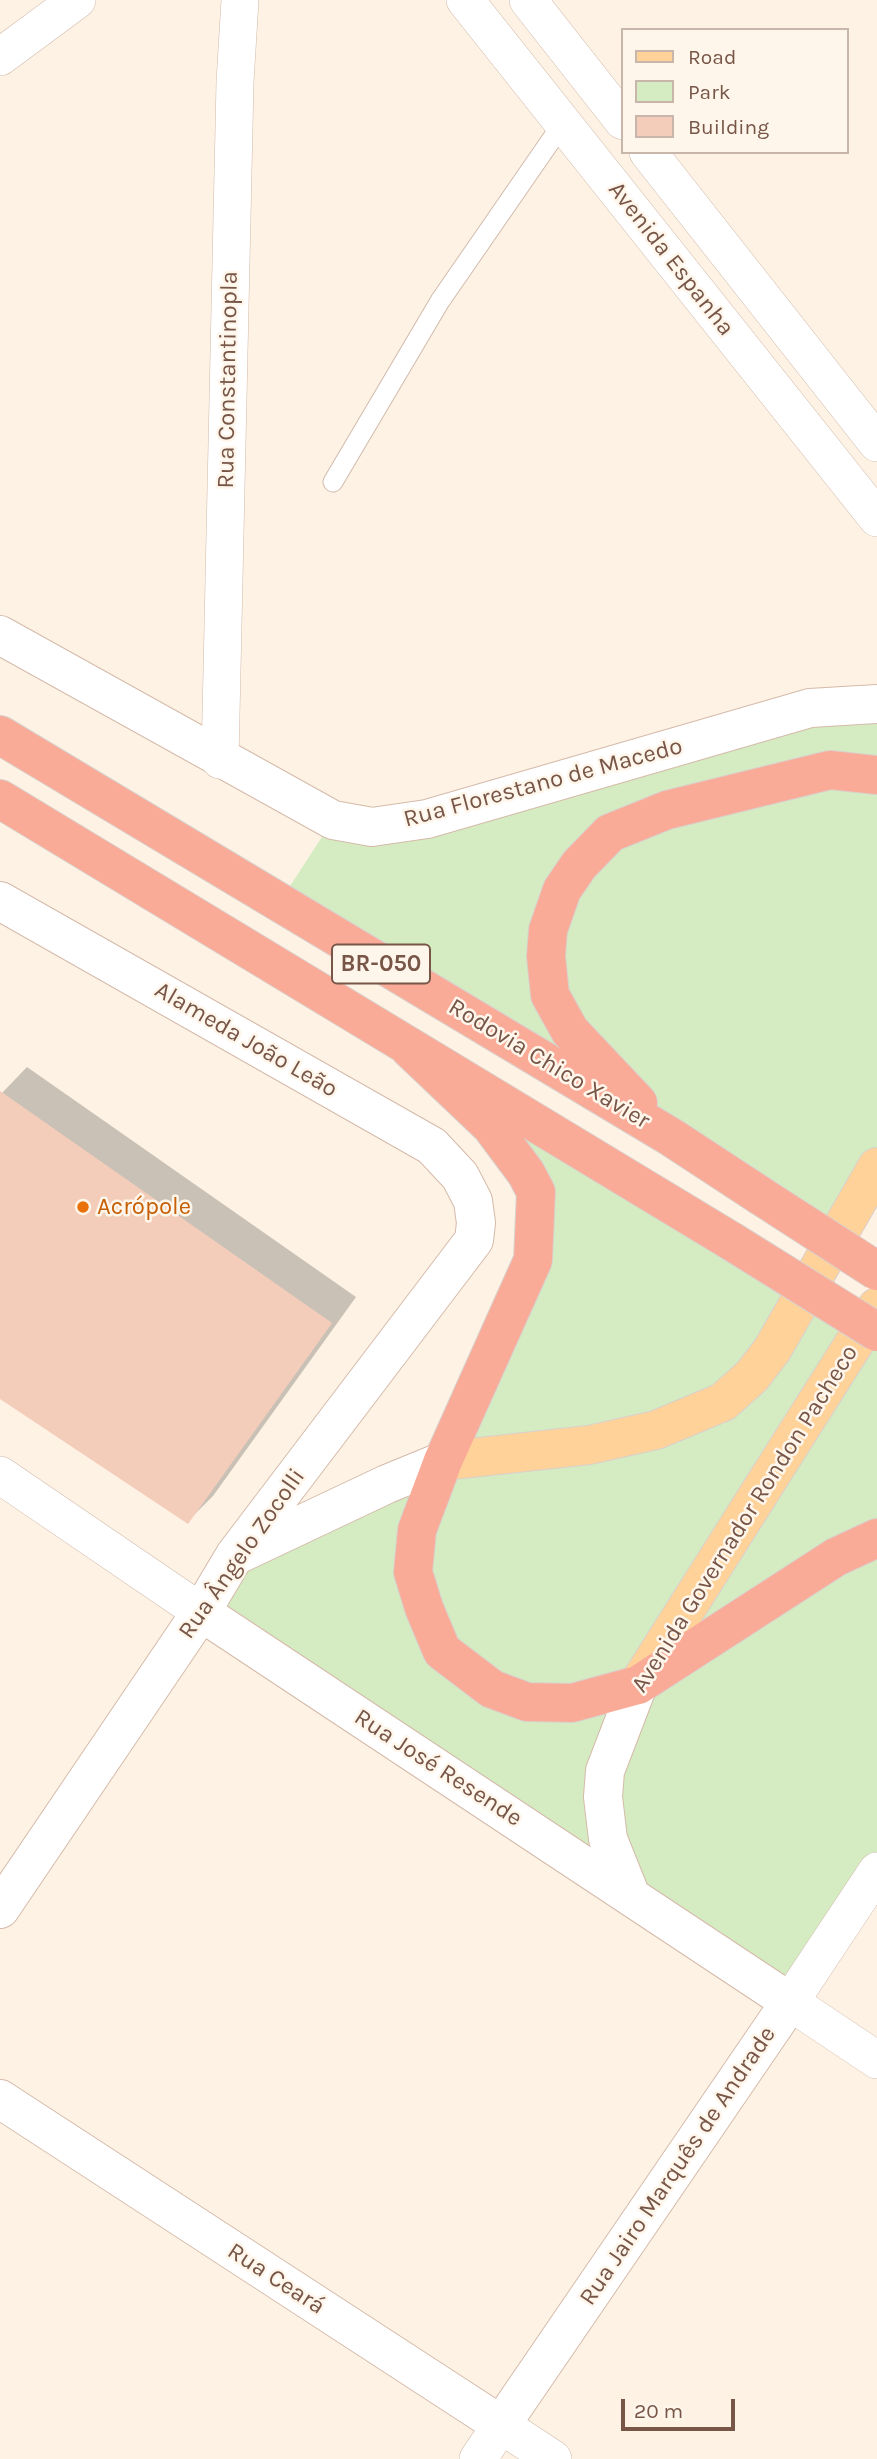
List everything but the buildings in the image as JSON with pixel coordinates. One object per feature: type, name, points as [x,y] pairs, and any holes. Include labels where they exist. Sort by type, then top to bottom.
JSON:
[{"type":"highway","name":"Rodovia Chico Xavier","points":[[0,735],[671,1137],[877,1271]]},
{"type":"highway","points":[[671,1137],[570,1031],[550,995],[546,956],[548,930],[562,890],[579,865],[610,834],[667,810],[830,771],[877,775]]},
{"type":"highway","name":"BR-050","points":[[0,799],[877,1332]]},
{"type":"highway","points":[[409,1048],[491,1126],[526,1173],[536,1192],[537,1227],[533,1260],[443,1461],[418,1530],[413,1572],[442,1651],[492,1689],[527,1702],[572,1703],[638,1685],[836,1557],[877,1538]]},
{"type":"main road","name":"Rua Florestano de Macedo","points":[[0,635],[220,760],[332,820],[372,827],[427,819],[810,708],[877,704]]},
{"type":"main road","name":"Alameda João Leão","points":[[0,901],[432,1146],[460,1176],[474,1200]]},
{"type":"main road","points":[[235,1555],[387,1483],[443,1461],[589,1445],[656,1430],[723,1402],[752,1376],[772,1350],[877,1167]]},
{"type":"main road","name":"Rua Ângelo Zocolli","points":[[0,1909],[201,1612],[235,1555],[474,1240],[474,1200]]},
{"type":"main road","name":"Avenida Governador Rondon Pacheco","points":[[630,1894],[608,1839],[603,1797],[604,1771],[638,1685],[877,1307]]},
{"type":"main road","name":"Rua José Resende","points":[[201,1612],[790,2002]]},
{"type":"main road","name":"Rua Jairo Marquês de Andrade","points":[[501,2425],[790,2002]]},
{"type":"main road","name":"Rua Ceará","points":[[0,2099],[501,2425]]},
{"type":"street","points":[[0,57],[77,0]]},
{"type":"street","name":"Rua Constantinopla","points":[[220,760],[234,82],[240,0]]},
{"type":"street","name":"Avenida Espanha","points":[[465,0],[877,518]]},
{"type":"street","points":[[528,0],[622,120]]},
{"type":"street","points":[[534,87],[574,58]]},
{"type":"street","name":"Avenida Espanha","points":[[650,154],[877,443]]},
{"type":"street","name":"Rua José Resende","points":[[0,1475],[201,1612]]},
{"type":"street","name":"Rua Jairo Marquês de Andrade","points":[[790,2002],[877,1871]]},
{"type":"street","name":"Rua José Resende","points":[[790,2002],[877,2060]]},
{"type":"street","name":"Rua Jairo Marquês de Andrade","points":[[478,2459],[501,2425]]},
{"type":"street","name":"Rua Ceará","points":[[501,2425],[553,2459]]},
{"type":"lane","points":[[333,482],[440,301],[563,123]]},
{"type":"green space","points":[[877,704],[877,1166],[833,1243],[279,903],[333,820]]},
{"type":"green space","points":[[409,1048],[877,1332],[877,1871],[790,2002],[201,1612],[235,1555],[443,1461],[536,1193]]},
{"type":"place","name":"Acrópole","points":[[83,1207]]}]
